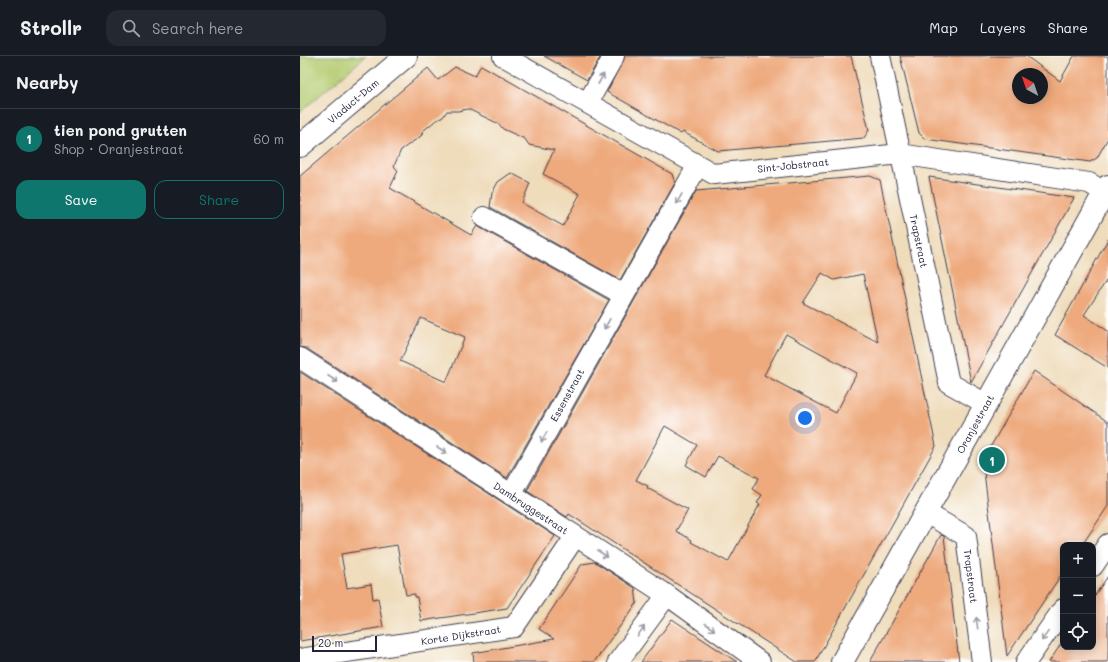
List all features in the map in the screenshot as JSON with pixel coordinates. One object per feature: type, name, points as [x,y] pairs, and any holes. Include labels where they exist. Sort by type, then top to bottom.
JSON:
[{"type":"street","name":"Viaduct-Dam","points":[[300,146],[406,56]]},
{"type":"street","name":"Sint-Jobstraat","points":[[503,56],[588,102],[714,174],[900,154],[1089,183],[1107,191]]},
{"type":"street","points":[[588,102],[614,56]]},
{"type":"street","name":"Trapstraat","points":[[880,56],[948,383],[986,404]]},
{"type":"street","name":"Essenstraat","points":[[511,495],[698,165]]},
{"type":"street","name":"Oranjestraat","points":[[842,662],[1107,191]]},
{"type":"street","points":[[484,217],[624,294]]},
{"type":"street","name":"Dambruggestraat","points":[[300,358],[666,595],[760,662]]},
{"type":"street","name":"Trapstraat","points":[[926,513],[966,536],[982,662]]},
{"type":"street","name":"Korte Dijkstraat","points":[[300,659],[514,626],[575,537]]},
{"type":"street","points":[[1096,562],[1108,544]]},
{"type":"street","points":[[618,662],[666,595]]},
{"type":"street","points":[[1026,662],[1060,613]]},
{"type":"green space","points":[[300,56],[366,56],[300,112]]},
{"type":"building","points":[[544,56],[601,56],[587,80]]},
{"type":"building","points":[[625,56],[851,56],[869,130],[864,138],[718,151],[683,132],[681,134],[607,92]]},
{"type":"building","points":[[900,56],[1026,56],[1042,68],[1012,68],[1012,104],[1048,104],[1048,72],[1060,81],[1074,56],[1108,56],[1108,138],[1097,158],[1090,162],[925,139],[919,133]]},
{"type":"building","points":[[481,65],[672,174],[675,183],[620,280],[490,207],[492,193],[498,182],[511,173],[530,183],[522,203],[563,226],[580,194],[543,174],[554,150],[529,145],[525,139],[503,129],[499,124],[468,109],[447,111],[443,117],[435,121],[423,131],[421,136],[401,150],[394,166],[398,171],[390,188],[471,235],[477,226],[609,300],[507,478],[306,348],[300,347],[300,176],[428,68],[438,80],[455,67],[475,76]],"holes":[[[421,318],[465,337],[446,382],[400,361]]]},
{"type":"building","points":[[870,176],[880,180],[936,446],[815,662],[797,662],[569,514],[567,517],[527,491],[696,191]],"holes":[[[822,273],[834,280],[863,274],[878,342],[803,303]],[[786,334],[857,373],[836,413],[764,375]],[[665,426],[697,445],[686,465],[706,477],[718,456],[759,478],[753,489],[762,495],[757,503],[760,504],[728,562],[691,542],[692,540],[676,531],[688,510],[647,488],[648,486],[636,480]]]},
{"type":"building","points":[[929,177],[1074,198],[971,382],[952,288]]},
{"type":"building","points":[[1108,239],[1108,278],[1084,315],[1108,331],[1108,368],[1055,335]]},
{"type":"building","points":[[1034,371],[1108,422],[1108,506],[1084,542],[1060,542],[1060,576],[1007,656],[983,464],[984,458]]},
{"type":"building","points":[[300,372],[555,536],[507,608],[421,621],[417,597],[415,597],[415,594],[406,595],[397,545],[341,554],[347,588],[371,584],[373,599],[378,598],[383,627],[300,641]]},
{"type":"building","points":[[941,535],[944,536],[959,662],[870,662]]},
{"type":"building","points":[[595,562],[635,588],[637,603],[594,662],[474,662],[473,653],[554,639],[539,629],[582,564]]},
{"type":"building","points":[[1108,576],[1108,662],[1049,662],[1060,646],[1060,650],[1096,650],[1096,594]]},
{"type":"building","points":[[672,619],[737,662],[641,662]]},
{"type":"place","name":"tien pond grutten","points":[[992,460]]}]
